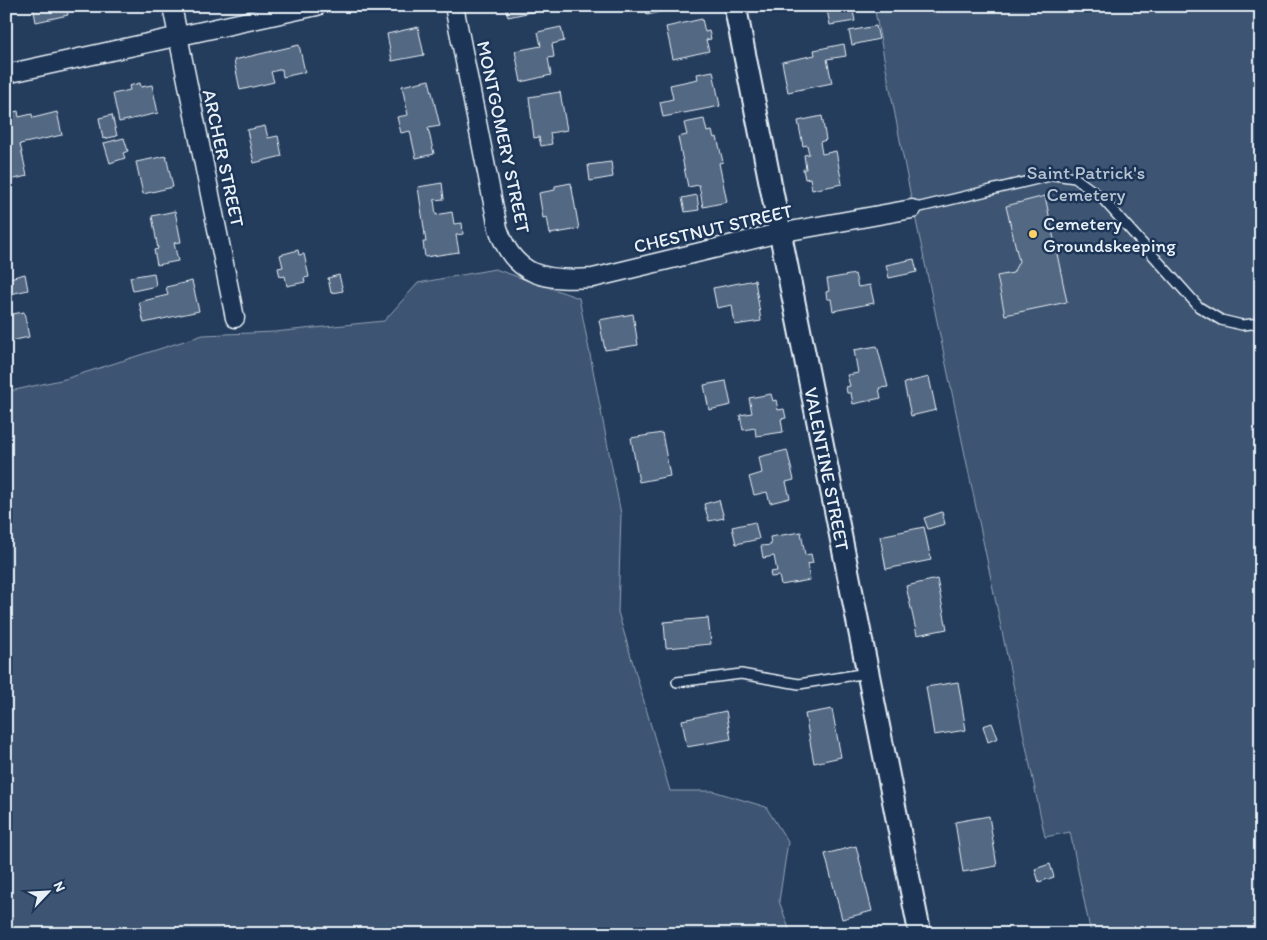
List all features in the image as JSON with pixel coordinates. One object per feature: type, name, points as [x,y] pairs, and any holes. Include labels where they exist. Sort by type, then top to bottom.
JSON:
[{"type":"street","name":"ARCHER STREET","points":[[172,6],[235,318]]},
{"type":"street","points":[[6,74],[317,6]]},
{"type":"street","name":"MONTGOMERY STREET","points":[[454,6],[498,228],[508,250],[525,269]]},
{"type":"street","name":"VALENTINE STREET","points":[[735,6],[920,934]]},
{"type":"street","name":"CHESTNUT STREET","points":[[525,269],[539,276],[553,279],[593,278],[779,233],[912,209]]},
{"type":"lane","points":[[912,209],[1054,175],[1075,178],[1101,197],[1199,307],[1221,320],[1242,325],[1261,323]]},
{"type":"lane","points":[[677,682],[741,674],[799,684],[867,672]]},
{"type":"green space","name":"Saint Patrick's Cemetery","points":[[874,6],[1261,6],[1261,934],[1091,934],[1070,832],[1045,837],[910,192]]},
{"type":"green space","points":[[495,269],[579,298],[621,514],[618,612],[670,791],[713,791],[766,807],[788,842],[779,901],[791,934],[6,934],[6,392],[65,379],[203,335],[274,332],[384,321],[418,283]]},
{"type":"building","points":[[6,6],[12,28],[6,29]]},
{"type":"building","points":[[33,6],[66,6],[68,15],[36,22]]},
{"type":"building","points":[[505,6],[544,6],[545,9],[508,17]]},
{"type":"building","points":[[645,6],[686,6],[647,15]]},
{"type":"building","points":[[852,6],[855,21],[830,25],[827,10]]},
{"type":"building","points":[[702,19],[705,32],[709,31],[711,39],[706,40],[709,51],[673,59],[666,27]]},
{"type":"building","points":[[876,26],[879,39],[852,45],[849,31]]},
{"type":"building","points":[[418,27],[424,55],[392,61],[387,34]]},
{"type":"building","points":[[561,27],[564,41],[552,44],[554,57],[548,58],[551,75],[521,82],[515,51],[541,46],[538,32]]},
{"type":"building","points":[[844,44],[846,56],[827,59],[832,83],[788,92],[782,62],[815,55],[814,50]]},
{"type":"building","points":[[299,45],[305,72],[283,77],[282,69],[271,72],[274,82],[240,90],[234,60]]},
{"type":"building","points":[[713,71],[720,106],[663,117],[660,102],[673,99],[670,85],[698,79],[697,74]]},
{"type":"building","points":[[429,80],[440,126],[428,128],[434,154],[416,158],[410,131],[401,133],[397,117],[408,115],[402,86]]},
{"type":"building","points":[[140,83],[141,87],[152,85],[158,113],[119,122],[113,94],[130,90],[129,86]]},
{"type":"building","points":[[560,92],[567,130],[550,133],[552,144],[541,146],[539,137],[534,138],[529,97]]},
{"type":"building","points":[[18,111],[19,117],[32,114],[33,118],[57,112],[62,135],[20,144],[27,176],[10,180],[6,165],[6,118],[8,113]]},
{"type":"building","points":[[112,115],[117,136],[103,139],[99,118]]},
{"type":"building","points":[[822,116],[826,140],[820,142],[822,154],[836,151],[842,184],[812,190],[810,178],[805,179],[803,169],[806,169],[804,155],[809,154],[807,145],[803,146],[798,121]]},
{"type":"building","points":[[704,119],[707,132],[712,131],[714,138],[717,137],[723,162],[719,163],[727,202],[703,207],[699,185],[688,187],[678,137],[687,135],[684,123]]},
{"type":"building","points":[[265,126],[268,138],[278,136],[282,156],[254,163],[247,130]]},
{"type":"building","points":[[124,138],[128,151],[123,153],[125,158],[110,163],[104,143]]},
{"type":"building","points":[[166,156],[173,187],[143,194],[136,162]]},
{"type":"building","points":[[611,162],[613,177],[590,181],[588,165]]},
{"type":"building","points":[[442,183],[444,199],[434,200],[436,215],[452,212],[454,224],[462,223],[463,234],[456,235],[459,252],[425,257],[423,242],[426,242],[418,187]]},
{"type":"building","points":[[571,183],[579,229],[550,234],[547,217],[543,218],[539,193],[555,190],[555,186]]},
{"type":"building","points":[[697,195],[699,210],[685,212],[682,198]]},
{"type":"building","name":"Cemetery Groundskeeping","points":[[1045,196],[1067,302],[1005,315],[997,276],[1013,273],[1019,261],[1006,206]]},
{"type":"building","points":[[175,211],[181,242],[174,243],[178,261],[157,265],[154,250],[158,249],[152,216]]},
{"type":"building","points":[[298,250],[299,255],[304,254],[309,277],[304,278],[305,282],[287,286],[285,276],[280,277],[278,268],[283,267],[280,255]]},
{"type":"building","points":[[914,259],[917,272],[889,278],[886,265]]},
{"type":"building","points":[[154,273],[156,286],[133,291],[130,277]]},
{"type":"building","points":[[25,274],[28,290],[6,295],[6,279]]},
{"type":"building","points":[[855,274],[858,287],[870,285],[874,303],[833,311],[831,299],[827,299],[826,292],[829,291],[827,279]]},
{"type":"building","points":[[339,275],[343,291],[331,293],[328,278]]},
{"type":"building","points":[[755,280],[761,321],[735,325],[732,305],[717,308],[713,288]]},
{"type":"building","points":[[192,281],[199,311],[144,323],[139,302],[168,295],[166,287]]},
{"type":"building","points":[[24,312],[29,337],[6,342],[6,315]]},
{"type":"building","points":[[633,314],[638,345],[605,350],[599,320]]},
{"type":"building","points":[[877,346],[888,387],[879,388],[881,398],[853,404],[851,393],[847,393],[846,387],[850,386],[847,375],[858,373],[854,350]]},
{"type":"building","points":[[929,377],[936,410],[911,416],[904,383]]},
{"type":"building","points":[[726,381],[731,405],[709,410],[704,385]]},
{"type":"building","points":[[771,394],[773,401],[776,400],[778,410],[784,409],[786,418],[781,419],[783,432],[756,436],[755,428],[743,430],[740,415],[752,413],[749,398]]},
{"type":"building","points":[[662,433],[670,476],[639,482],[631,438]]},
{"type":"building","points":[[787,450],[794,480],[786,482],[790,498],[770,503],[767,492],[754,495],[749,477],[762,473],[759,457]]},
{"type":"building","points":[[719,500],[724,518],[709,521],[704,504]]},
{"type":"building","points":[[942,512],[945,524],[928,529],[924,518]]},
{"type":"building","points":[[755,522],[759,539],[736,544],[732,527]]},
{"type":"building","points":[[924,527],[931,560],[886,569],[880,536]]},
{"type":"building","points":[[801,532],[805,555],[811,554],[813,563],[807,564],[810,580],[781,585],[779,576],[771,577],[770,572],[777,571],[774,556],[763,558],[761,546],[771,545],[770,537]]},
{"type":"building","points":[[937,579],[947,629],[917,635],[906,586]]},
{"type":"building","points":[[708,618],[711,644],[666,648],[664,622]]},
{"type":"building","points":[[958,682],[966,730],[934,735],[926,687]]},
{"type":"building","points":[[832,709],[841,757],[814,763],[805,714]]},
{"type":"building","points":[[726,711],[731,739],[687,747],[682,720]]},
{"type":"building","points":[[992,723],[998,738],[988,742],[983,726]]},
{"type":"building","points":[[989,816],[997,866],[963,872],[955,822]]},
{"type":"building","points":[[856,846],[872,911],[842,919],[825,854]]},
{"type":"building","points":[[1050,864],[1054,877],[1039,882],[1035,869]]},
{"type":"building","points":[[820,926],[823,934],[807,934],[806,931]]},
{"type":"place","name":"Cemetery Groundskeeping","points":[[1033,234]]}]
